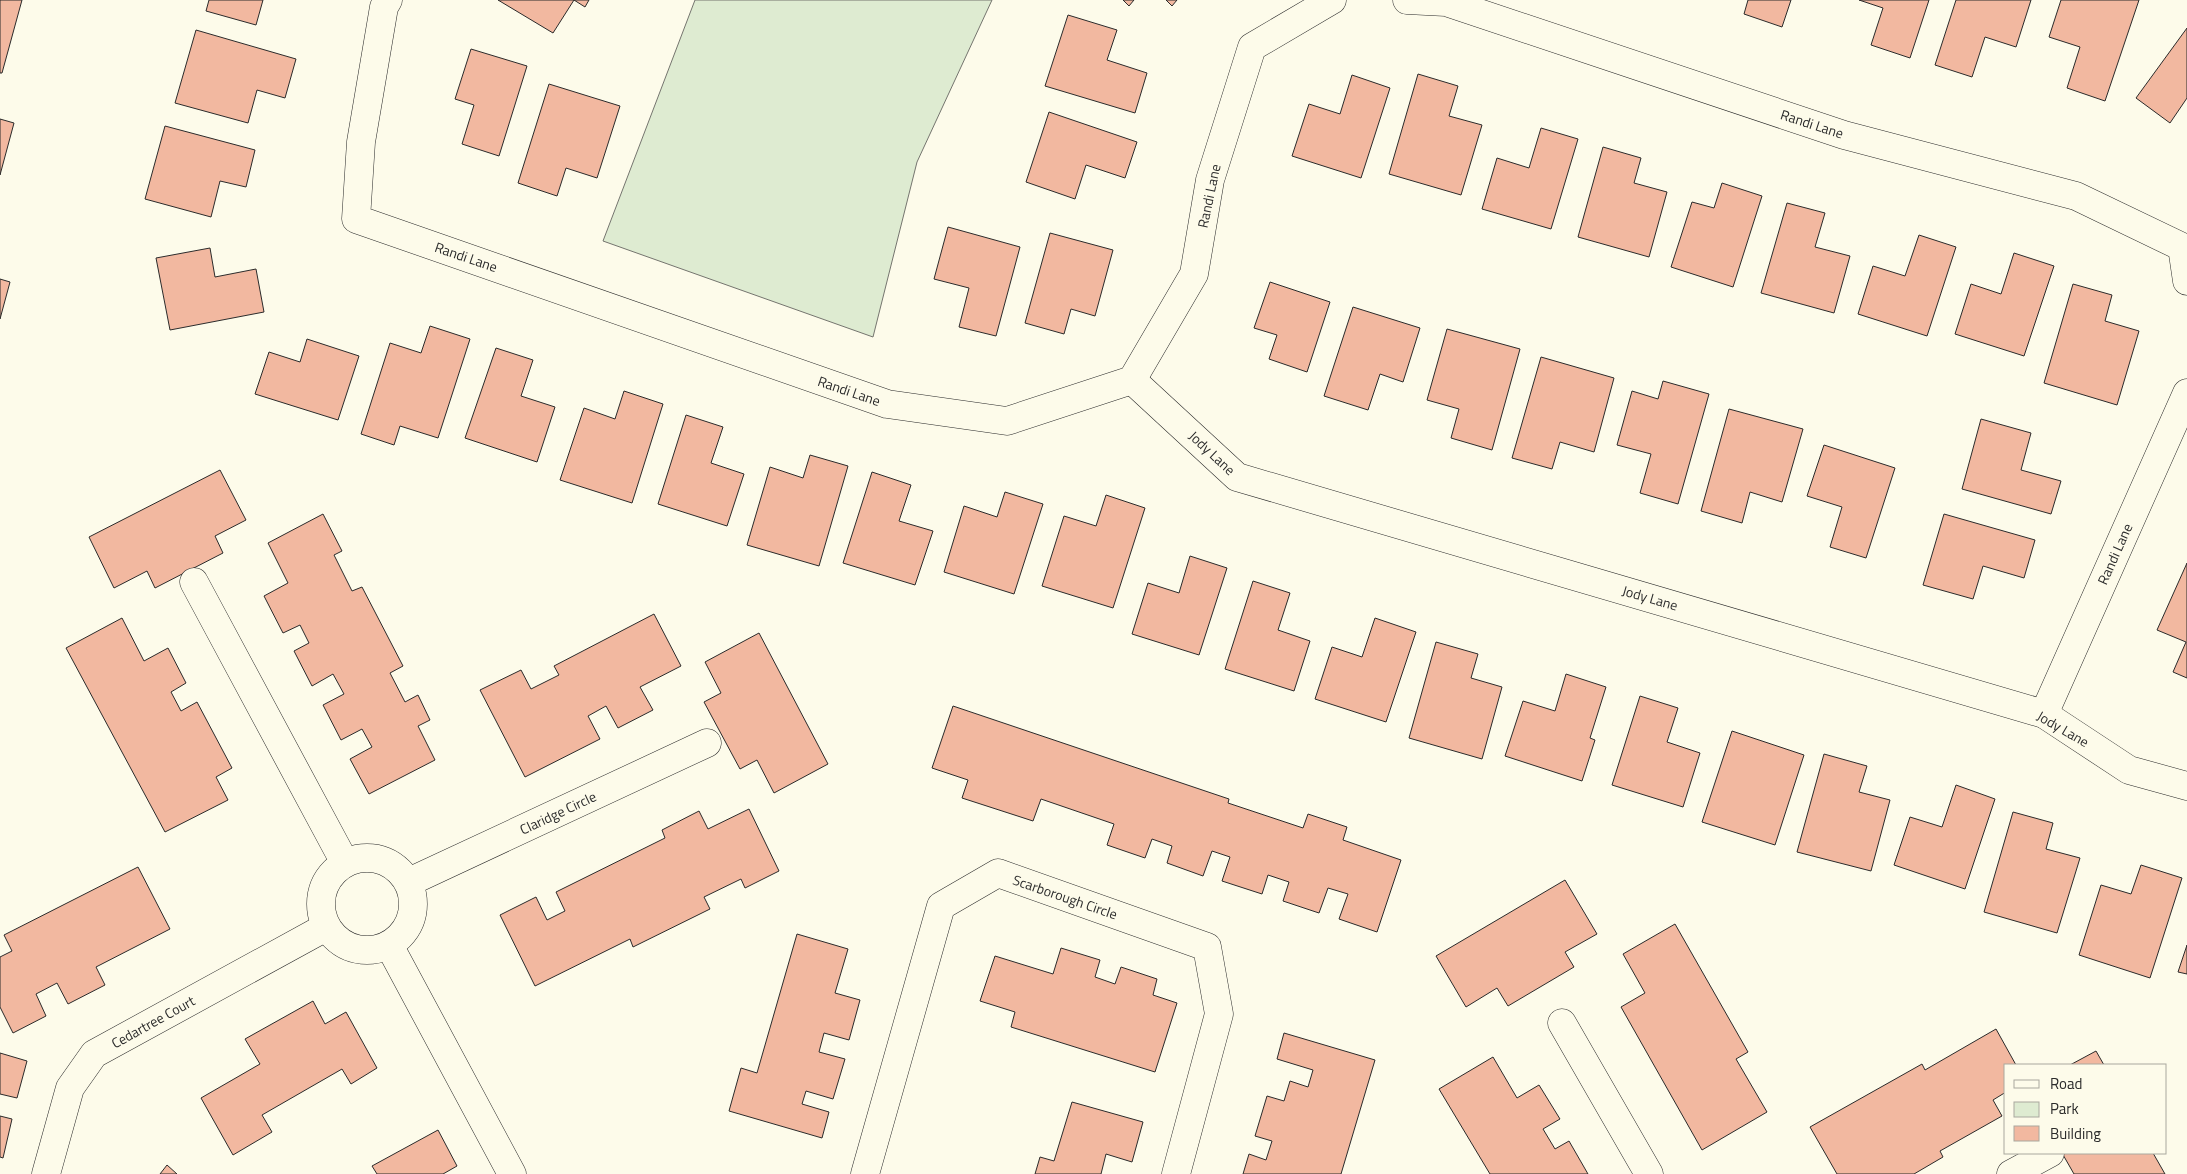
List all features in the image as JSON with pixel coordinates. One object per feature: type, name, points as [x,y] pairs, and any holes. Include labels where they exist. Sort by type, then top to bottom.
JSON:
[{"type":"street","name":"Randi Lane","points":[[388,0],[384,7],[361,142],[356,219],[886,404],[1007,421],[1132,380],[1194,274],[1210,180],[1252,47],[1332,0]]},
{"type":"street","name":"Randi Lane","points":[[1407,0],[1446,2],[1844,135],[2076,196],[2182,247],[2187,280]]},
{"type":"street","name":"Jody Lane","points":[[1132,380],[1237,477],[2044,714],[2129,770],[2187,786]]},
{"type":"street","name":"Randi Lane","points":[[2044,714],[2187,393]]},
{"type":"street","points":[[194,582],[345,863]]},
{"type":"street","name":"Claridge Circle","points":[[409,882],[707,743]]},
{"type":"street","points":[[362,858],[381,860],[397,868],[409,882],[414,900],[412,918],[404,934],[389,945],[372,951],[354,949],[338,941],[326,927],[321,909],[322,891],[331,875],[345,863],[362,858]]},
{"type":"street","name":"Scarborough Circle","points":[[865,1174],[941,906],[998,873],[1207,947],[1219,1014],[1176,1174]]},
{"type":"street","name":"Cedartree Court","points":[[46,1174],[70,1088],[94,1054],[326,927]]},
{"type":"street","points":[[389,945],[512,1174]]},
{"type":"street","points":[[1562,1023],[1649,1174]]},
{"type":"street","points":[[2011,1174],[2048,1154]]},
{"type":"green space","points":[[695,0],[992,0],[917,162],[873,337],[603,241]]},
{"type":"building","points":[[0,0],[22,0],[2,73],[0,73]]},
{"type":"building","points":[[209,0],[263,0],[256,25],[206,11]]},
{"type":"building","points":[[498,0],[574,0],[553,33]]},
{"type":"building","points":[[574,0],[589,0],[585,7]]},
{"type":"building","points":[[1123,0],[1134,0],[1129,6]]},
{"type":"building","points":[[1166,0],[1177,0],[1172,6]]},
{"type":"building","points":[[1748,0],[1791,0],[1782,27],[1744,14]]},
{"type":"building","points":[[1859,0],[1929,0],[1910,58],[1871,45],[1883,8]]},
{"type":"building","points":[[1956,0],[2031,0],[2016,47],[1985,37],[1972,77],[1935,65]]},
{"type":"building","points":[[2061,0],[2139,0],[2105,101],[2067,88],[2080,47],[2049,37]]},
{"type":"building","points":[[1068,15],[1117,30],[1107,60],[1147,73],[1135,113],[1045,86]]},
{"type":"building","points":[[2187,28],[2187,98],[2170,123],[2136,98]]},
{"type":"building","points":[[196,30],[296,59],[285,98],[257,90],[248,123],[175,103]]},
{"type":"building","points":[[471,49],[527,66],[499,156],[462,144],[474,105],[455,99]]},
{"type":"building","points":[[1418,74],[1458,86],[1449,116],[1482,125],[1461,195],[1389,174]]},
{"type":"building","points":[[1352,75],[1390,88],[1361,178],[1292,156],[1309,104],[1340,114]]},
{"type":"building","points":[[549,84],[620,106],[597,178],[566,168],[557,196],[518,183]]},
{"type":"building","points":[[1049,112],[1137,142],[1125,178],[1086,165],[1075,199],[1026,182]]},
{"type":"building","points":[[0,119],[14,123],[0,175]]},
{"type":"building","points":[[165,126],[255,150],[246,187],[220,181],[211,217],[145,199]]},
{"type":"building","points":[[1541,128],[1578,139],[1551,229],[1482,209],[1497,158],[1529,168]]},
{"type":"building","points":[[1603,147],[1641,158],[1634,183],[1667,192],[1649,257],[1578,237]]},
{"type":"building","points":[[1722,183],[1762,196],[1733,287],[1671,267],[1692,202],[1714,208]]},
{"type":"building","points":[[1787,203],[1825,213],[1815,247],[1850,256],[1834,313],[1761,293]]},
{"type":"building","points":[[948,227],[1020,247],[996,336],[959,327],[969,288],[934,279]]},
{"type":"building","points":[[1050,233],[1113,250],[1095,316],[1071,309],[1064,334],[1025,323]]},
{"type":"building","points":[[1919,235],[1956,247],[1927,336],[1858,314],[1873,266],[1905,276]]},
{"type":"building","points":[[210,248],[215,277],[256,269],[264,312],[170,330],[156,258]]},
{"type":"building","points":[[2014,253],[2054,266],[2024,356],[1955,334],[1971,284],[2001,294]]},
{"type":"building","points":[[0,279],[10,282],[0,319]]},
{"type":"building","points":[[1270,282],[1330,302],[1307,372],[1269,359],[1277,335],[1254,328]]},
{"type":"building","points":[[2073,284],[2112,295],[2105,321],[2139,331],[2117,405],[2044,383]]},
{"type":"building","points":[[1353,307],[1420,328],[1403,382],[1380,374],[1368,410],[1324,396]]},
{"type":"building","points":[[430,326],[470,339],[438,438],[400,426],[394,445],[361,434],[390,343],[421,353]]},
{"type":"building","points":[[1447,329],[1520,349],[1492,450],[1451,438],[1459,409],[1427,400]]},
{"type":"building","points":[[307,339],[359,356],[338,420],[255,394],[269,352],[300,362]]},
{"type":"building","points":[[496,348],[533,360],[521,396],[555,407],[537,462],[465,438]]},
{"type":"building","points":[[1541,357],[1614,378],[1594,452],[1560,442],[1552,469],[1512,458]]},
{"type":"building","points":[[1663,381],[1709,394],[1678,504],[1640,493],[1651,454],[1617,445],[1632,391],[1658,399]]},
{"type":"building","points":[[624,391],[663,404],[632,503],[560,480],[584,408],[615,419]]},
{"type":"building","points":[[1729,409],[1803,429],[1782,502],[1750,492],[1742,523],[1701,511]]},
{"type":"building","points":[[686,415],[723,427],[711,463],[744,474],[727,526],[658,504]]},
{"type":"building","points":[[1981,419],[2031,433],[2021,470],[2061,481],[2051,514],[1962,489]]},
{"type":"building","points":[[1824,445],[1895,468],[1866,558],[1830,547],[1842,507],[1807,496]]},
{"type":"building","points":[[810,455],[848,466],[819,566],[747,545],[770,467],[803,478]]},
{"type":"building","points":[[220,470],[246,520],[215,536],[223,553],[155,588],[147,571],[114,588],[89,537]]},
{"type":"building","points":[[872,472],[911,485],[899,521],[933,531],[915,585],[843,563]]},
{"type":"building","points":[[1005,492],[1043,504],[1014,594],[944,572],[964,506],[997,517]]},
{"type":"building","points":[[1106,495],[1145,508],[1113,608],[1042,586],[1064,516],[1096,526]]},
{"type":"building","points":[[323,514],[342,551],[334,555],[352,591],[362,587],[403,666],[390,673],[405,702],[418,695],[430,720],[418,726],[435,760],[369,794],[350,759],[372,747],[362,729],[341,740],[323,705],[344,694],[333,674],[312,686],[294,651],[309,643],[300,625],[283,633],[264,596],[288,583],[268,543]]},
{"type":"building","points":[[1944,514],[2035,540],[2024,578],[1983,566],[1973,599],[1923,585]]},
{"type":"building","points":[[1190,556],[1227,568],[1199,655],[1132,634],[1148,583],[1179,593]]},
{"type":"building","points":[[2187,563],[2187,678],[2173,672],[2186,642],[2157,630]]},
{"type":"building","points":[[1253,581],[1290,593],[1278,630],[1310,641],[1294,691],[1225,669]]},
{"type":"building","points":[[654,614],[681,666],[640,687],[653,710],[618,728],[606,706],[588,716],[600,739],[525,777],[480,690],[521,670],[531,689],[559,675],[554,666]]},
{"type":"building","points":[[122,618],[144,661],[168,648],[186,683],[171,692],[181,711],[197,702],[232,768],[216,777],[228,800],[165,832],[66,648]]},
{"type":"building","points":[[1375,618],[1416,632],[1386,722],[1315,699],[1332,647],[1362,657]]},
{"type":"building","points":[[759,633],[828,764],[774,793],[757,760],[740,769],[704,702],[721,693],[705,662]]},
{"type":"building","points":[[1436,642],[1478,654],[1471,678],[1502,687],[1482,759],[1409,738]]},
{"type":"building","points":[[1566,674],[1606,687],[1590,738],[1595,740],[1582,781],[1505,756],[1523,701],[1555,711]]},
{"type":"building","points":[[1640,696],[1678,708],[1667,742],[1700,753],[1683,807],[1612,785]]},
{"type":"building","points":[[953,706],[1229,799],[1228,803],[1303,828],[1308,814],[1347,827],[1343,840],[1401,860],[1377,932],[1339,919],[1348,894],[1328,888],[1319,913],[1283,901],[1289,882],[1268,875],[1262,894],[1222,881],[1230,857],[1212,851],[1203,876],[1167,863],[1172,846],[1152,839],[1145,858],[1107,845],[1114,824],[1041,799],[1033,821],[962,798],[968,780],[932,768]]},
{"type":"building","points":[[1732,731],[1804,755],[1775,845],[1702,822]]},
{"type":"building","points":[[1824,754],[1867,766],[1859,792],[1890,800],[1871,871],[1797,852]]},
{"type":"building","points":[[1956,785],[1995,799],[1965,889],[1894,865],[1910,817],[1942,827]]},
{"type":"building","points":[[749,809],[779,871],[745,888],[741,879],[704,897],[710,909],[633,947],[630,939],[535,986],[500,915],[536,897],[547,920],[565,911],[556,892],[665,838],[662,830],[699,811],[708,829]]},
{"type":"building","points":[[2013,812],[2053,823],[2046,849],[2080,858],[2057,933],[1984,912]]},
{"type":"building","points":[[2141,865],[2182,878],[2150,978],[2079,955],[2101,885],[2131,894]]},
{"type":"building","points":[[138,867],[170,929],[96,967],[105,985],[68,1004],[57,983],[36,994],[46,1016],[13,1033],[0,1007],[0,957],[12,951],[4,935]]},
{"type":"building","points":[[1565,880],[1597,934],[1565,952],[1574,967],[1508,1006],[1497,988],[1466,1007],[1436,956]]},
{"type":"building","points":[[1675,924],[1748,1052],[1736,1059],[1767,1112],[1702,1150],[1621,1007],[1645,993],[1623,954]]},
{"type":"building","points":[[797,934],[848,949],[835,993],[860,1000],[849,1040],[824,1033],[819,1052],[845,1059],[833,1099],[806,1091],[802,1104],[829,1112],[822,1138],[729,1111],[741,1068],[757,1073]]},
{"type":"building","points":[[2187,945],[2187,974],[2178,972]]},
{"type":"building","points":[[1061,948],[1100,960],[1095,977],[1115,984],[1121,967],[1157,979],[1153,995],[1177,1003],[1155,1072],[1011,1027],[1015,1012],[980,1001],[995,956],[1053,974]]},
{"type":"building","points":[[313,1001],[325,1024],[346,1012],[377,1068],[351,1084],[342,1069],[262,1115],[272,1132],[233,1155],[201,1098],[260,1064],[245,1039]]},
{"type":"building","points":[[1996,1029],[2015,1064],[2004,1064],[2004,1093],[1993,1100],[2002,1116],[1940,1151],[1943,1157],[1914,1174],[1837,1174],[1810,1127],[1922,1064],[1925,1070]]},
{"type":"building","points":[[1284,1033],[1375,1060],[1341,1174],[1243,1174],[1249,1154],[1266,1160],[1272,1141],[1255,1136],[1267,1096],[1284,1101],[1290,1081],[1308,1087],[1313,1070],[1277,1059]]},
{"type":"building","points":[[2096,1051],[2103,1064],[2072,1064]]},
{"type":"building","points":[[0,1053],[27,1061],[17,1098],[0,1094]]},
{"type":"building","points":[[1493,1057],[1517,1098],[1539,1085],[1560,1119],[1543,1129],[1555,1149],[1569,1141],[1588,1174],[1490,1174],[1439,1089]]},
{"type":"building","points":[[1072,1102],[1143,1122],[1132,1162],[1106,1154],[1101,1174],[1035,1174],[1040,1157],[1054,1161]]},
{"type":"building","points":[[0,1116],[12,1119],[3,1158],[0,1157]]},
{"type":"building","points":[[438,1130],[457,1166],[443,1174],[377,1174],[372,1166]]},
{"type":"building","points":[[2063,1154],[2154,1154],[2165,1174],[2074,1174]]},
{"type":"building","points":[[167,1165],[177,1174],[160,1174]]}]
